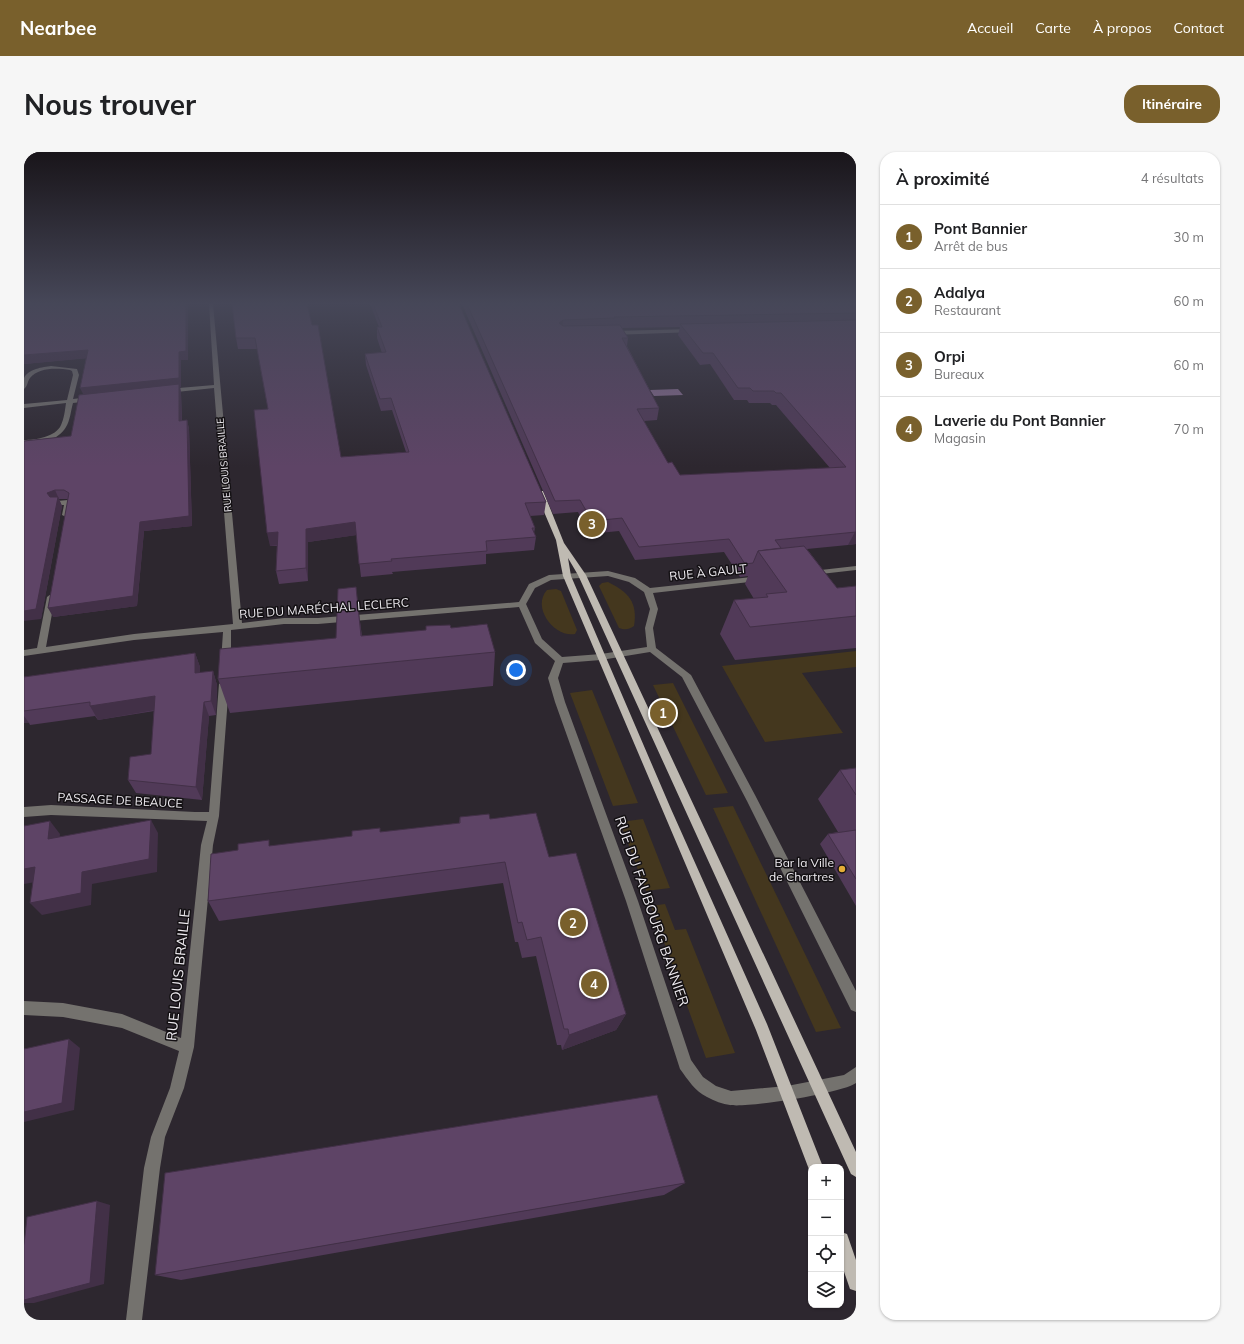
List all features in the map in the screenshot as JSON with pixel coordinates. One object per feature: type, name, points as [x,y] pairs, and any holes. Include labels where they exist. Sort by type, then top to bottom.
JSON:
[{"type":"main road","points":[[537,487],[560,540],[582,575],[817,1087],[856,1168]]},
{"type":"main road","points":[[560,540],[567,576],[762,1029],[814,1164]]},
{"type":"main road","points":[[844,1249],[856,1284]]},
{"type":"street","name":"RUE LOUIS BRAILLE","points":[[134,1320],[152,1168],[158,1137],[177,1088],[188,1047],[207,845],[214,816],[233,627],[215,359]]},
{"type":"street","points":[[24,387],[29,376],[36,372],[55,367],[75,370],[76,375],[64,426],[60,431],[45,440],[24,442]]},
{"type":"street","points":[[162,392],[217,386]]},
{"type":"street","points":[[24,406],[100,398]]},
{"type":"street","points":[[57,503],[68,502],[64,526]]},
{"type":"street","points":[[802,574],[856,568]]},
{"type":"street","points":[[652,649],[602,657],[560,660],[538,641],[522,604],[532,586],[549,578],[567,576],[608,573],[632,580],[648,591],[654,609],[649,628],[652,649],[686,675],[751,798],[856,1005]]},
{"type":"street","name":"RUE À GAULT","points":[[648,591],[764,578]]},
{"type":"street","points":[[41,650],[52,588]]},
{"type":"street","name":"RUE DU MARÉCHAL LECLERC","points":[[24,653],[134,637],[187,633],[284,621],[318,622],[522,604]]},
{"type":"street","name":"RUE DU FAUBOURG BANNIER","points":[[560,660],[553,678],[560,702],[632,901],[685,1064],[698,1082],[712,1092],[730,1098],[787,1093],[847,1081],[856,1074]]},
{"type":"street","name":"PASSAGE DE BEAUCE","points":[[24,812],[51,810],[194,817],[214,816]]},
{"type":"street","points":[[24,1008],[63,1010],[122,1021],[188,1047]]},
{"type":"shaded area","points":[[678,389],[683,395],[654,396],[650,390]]},
{"type":"shaded area","points":[[608,582],[626,594],[633,604],[635,618],[634,626],[625,629],[619,628],[599,586],[602,583]]},
{"type":"shaded area","points":[[556,589],[561,591],[577,630],[575,634],[567,634],[553,627],[544,613],[542,605],[543,597],[547,590]]},
{"type":"shaded area","points":[[856,651],[856,667],[802,673],[843,733],[765,742],[722,666]]},
{"type":"shaded area","points":[[673,683],[728,793],[706,795],[653,685]]},
{"type":"shaded area","points":[[592,690],[638,803],[613,806],[570,693]]},
{"type":"shaded area","points":[[733,806],[841,1028],[816,1032],[713,808]]},
{"type":"shaded area","points":[[643,819],[670,888],[646,891],[620,822]]},
{"type":"shaded area","points":[[665,904],[675,930],[686,929],[735,1053],[706,1058],[651,906]]},
{"type":"building","points":[[86,359],[179,359],[179,378],[80,388]]},
{"type":"building","points":[[259,359],[324,359],[341,457],[409,452],[391,398],[380,399],[367,359],[483,359],[546,502],[525,503],[535,528],[532,528],[536,537],[486,541],[487,551],[391,559],[392,561],[359,564],[355,522],[306,529],[306,568],[276,571],[278,532],[267,533],[254,410],[268,409]]},
{"type":"building","points":[[491,359],[633,359],[659,408],[637,409],[668,463],[672,462],[680,475],[846,467],[781,393],[776,393],[774,391],[753,391],[750,388],[738,388],[717,359],[856,359],[856,532],[775,540],[781,548],[758,551],[753,563],[745,564],[729,539],[639,547],[622,518],[592,521],[580,500],[555,501]]},
{"type":"building","points":[[179,384],[179,421],[187,420],[189,516],[140,522],[133,596],[48,608],[69,493],[64,490],[55,490],[47,493],[50,497],[58,497],[36,609],[24,611],[24,441],[71,436],[79,395]]},
{"type":"building","points":[[804,546],[837,588],[856,586],[856,616],[750,627],[734,600],[768,597],[766,594],[787,592],[758,551]]},
{"type":"building","points":[[356,587],[361,636],[426,630],[426,626],[450,625],[451,628],[487,624],[495,652],[218,679],[220,649],[336,638],[338,589]]},
{"type":"building","points":[[195,653],[195,673],[213,671],[211,701],[204,702],[196,787],[128,780],[130,757],[151,754],[155,696],[90,706],[90,702],[24,711],[24,677]]},
{"type":"building","points":[[856,768],[856,795],[840,770]]},
{"type":"building","points":[[536,813],[549,857],[576,853],[626,1014],[569,1035],[568,1029],[564,1029],[541,937],[527,940],[522,922],[518,923],[505,862],[208,901],[211,854],[238,850],[238,844],[269,840],[269,846],[352,836],[352,831],[380,828],[380,832],[460,823],[460,817],[489,814],[490,819]]},
{"type":"building","points":[[151,820],[149,859],[82,872],[81,893],[30,903],[35,867],[24,869],[24,826],[50,821],[48,839]]},
{"type":"building","points":[[856,830],[856,879],[828,834]]},
{"type":"building","points":[[69,1039],[62,1103],[24,1112],[24,1049]]},
{"type":"building","points":[[657,1095],[685,1183],[155,1275],[165,1173]]},
{"type":"building","points":[[97,1201],[90,1283],[24,1300],[24,1245],[27,1217]]},
{"type":"place","name":"Orpi","points":[[592,524]]},
{"type":"place","name":"Pont Bannier","points":[[663,713]]},
{"type":"place","name":"Bar la Ville de Chartres","points":[[842,869]]},
{"type":"place","name":"Adalya","points":[[573,923]]},
{"type":"place","name":"Laverie du Pont Bannier","points":[[594,984]]}]
